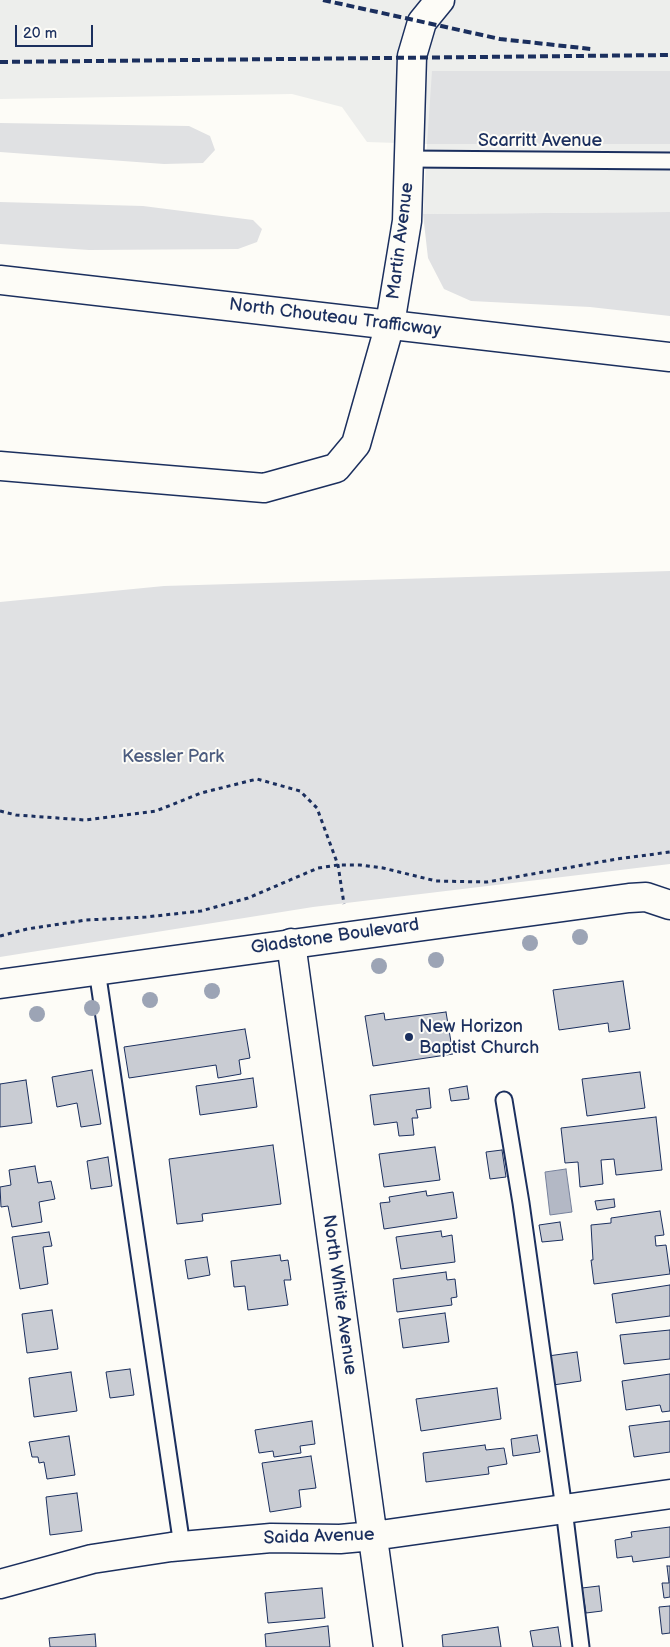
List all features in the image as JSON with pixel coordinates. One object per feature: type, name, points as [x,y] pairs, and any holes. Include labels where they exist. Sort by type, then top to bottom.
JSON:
[{"type":"street","name":"Martin Avenue","points":[[0,466],[264,488],[336,468],[356,444],[390,324],[407,221],[412,56],[422,22],[440,0]]},
{"type":"street","name":"North Chouteau Trafficway","points":[[0,280],[670,357]]},
{"type":"street","name":"Gladstone Boulevard","points":[[0,984],[629,898],[646,897],[670,904]]},
{"type":"street","name":"North White Avenue","points":[[291,943],[388,1647]]},
{"type":"street","name":"Saida Avenue","points":[[0,1584],[92,1559],[182,1546],[271,1538],[340,1539],[372,1536],[670,1494]]},
{"type":"lane","name":"Scarritt Avenue","points":[[410,159],[670,161]]},
{"type":"lane","points":[[97,970],[182,1546]]},
{"type":"lane","points":[[504,1100],[521,1203],[564,1509],[581,1647]]},
{"type":"path","points":[[0,810],[16,815],[85,820],[156,810],[201,793],[257,779],[300,791],[317,808],[338,865],[344,904]]},
{"type":"path","points":[[0,936],[27,929],[86,920],[146,917],[202,911],[248,898],[318,868],[338,865],[383,868],[436,881],[487,882],[617,859],[670,852]]},
{"type":"shaded area","points":[[0,0],[670,0],[670,73],[428,144],[670,144],[670,212],[423,214],[427,144],[367,142],[342,107],[292,94],[0,99]]},
{"type":"shaded area","points":[[566,1169],[572,1212],[550,1215],[545,1172]]},
{"type":"green space","points":[[432,71],[670,71],[670,144],[427,144]]},
{"type":"green space","points":[[0,123],[189,126],[210,136],[215,150],[203,163],[164,164],[0,152]]},
{"type":"green space","points":[[0,202],[143,206],[253,220],[262,229],[257,242],[238,249],[89,250],[0,244]]},
{"type":"green space","points":[[670,212],[670,316],[590,307],[471,301],[444,289],[428,258],[423,214]]},
{"type":"green space","name":"Kessler Park","points":[[670,571],[670,864],[313,907],[0,957],[0,602],[164,586]]},
{"type":"building","points":[[623,981],[630,1029],[609,1032],[608,1023],[559,1030],[553,990]]},
{"type":"building","name":"New Horizon Baptist Church","points":[[446,1012],[453,1054],[373,1066],[365,1016],[384,1013],[385,1020]]},
{"type":"building","points":[[245,1029],[250,1058],[239,1060],[241,1074],[218,1078],[216,1065],[129,1078],[124,1047]]},
{"type":"building","points":[[92,1070],[101,1124],[81,1127],[77,1103],[57,1107],[52,1077]]},
{"type":"building","points":[[640,1072],[645,1108],[587,1116],[582,1079]]},
{"type":"building","points":[[253,1078],[257,1107],[200,1115],[196,1086]]},
{"type":"building","points":[[26,1080],[32,1123],[0,1127],[0,1084]]},
{"type":"building","points":[[467,1086],[469,1099],[451,1101],[449,1089]]},
{"type":"building","points":[[429,1088],[431,1108],[416,1110],[418,1118],[412,1118],[414,1135],[399,1136],[397,1122],[374,1125],[370,1095]]},
{"type":"building","points":[[656,1117],[662,1170],[616,1175],[614,1159],[601,1160],[603,1184],[580,1187],[578,1162],[565,1163],[561,1128]]},
{"type":"building","points":[[273,1145],[281,1204],[202,1214],[203,1221],[177,1224],[169,1159]]},
{"type":"building","points":[[435,1147],[440,1180],[384,1187],[379,1154]]},
{"type":"building","points":[[502,1150],[506,1177],[490,1179],[486,1152]]},
{"type":"building","points":[[108,1157],[112,1186],[91,1189],[87,1161]]},
{"type":"building","points":[[35,1166],[38,1183],[51,1181],[55,1199],[39,1202],[42,1222],[12,1227],[8,1206],[1,1207],[0,1187],[11,1185],[9,1170]]},
{"type":"building","points":[[426,1191],[427,1196],[453,1192],[457,1218],[384,1229],[380,1203],[390,1202],[389,1197]]},
{"type":"building","points":[[614,1199],[615,1207],[597,1210],[595,1201]]},
{"type":"building","points":[[660,1211],[664,1235],[655,1236],[656,1246],[666,1245],[670,1274],[594,1284],[591,1260],[593,1260],[591,1225],[611,1223],[611,1218]]},
{"type":"building","points":[[560,1222],[563,1240],[542,1242],[539,1225]]},
{"type":"building","points":[[441,1231],[442,1237],[452,1235],[455,1262],[401,1269],[396,1237]]},
{"type":"building","points":[[49,1232],[52,1246],[43,1247],[48,1284],[20,1289],[12,1237]]},
{"type":"building","points":[[280,1255],[281,1261],[288,1260],[291,1280],[284,1280],[288,1305],[248,1310],[245,1286],[234,1287],[231,1261]]},
{"type":"building","points":[[207,1257],[210,1275],[188,1279],[185,1260]]},
{"type":"building","points":[[446,1272],[447,1280],[455,1279],[457,1297],[451,1298],[452,1305],[397,1312],[393,1279]]},
{"type":"building","points":[[670,1285],[670,1316],[616,1323],[612,1294]]},
{"type":"building","points":[[52,1310],[58,1349],[27,1353],[22,1314]]},
{"type":"building","points":[[445,1313],[449,1342],[403,1348],[399,1319]]},
{"type":"building","points":[[670,1330],[670,1359],[624,1364],[620,1335]]},
{"type":"building","points":[[577,1352],[581,1381],[553,1385],[548,1356]]},
{"type":"building","points":[[130,1369],[134,1395],[110,1398],[106,1372]]},
{"type":"building","points":[[71,1372],[77,1411],[34,1417],[29,1378]]},
{"type":"building","points":[[670,1374],[670,1411],[662,1412],[660,1405],[626,1410],[622,1381]]},
{"type":"building","points":[[497,1388],[501,1419],[421,1431],[416,1399]]},
{"type":"building","points":[[312,1421],[315,1444],[300,1446],[301,1453],[274,1457],[273,1451],[259,1453],[255,1430]]},
{"type":"building","points":[[670,1421],[670,1452],[634,1457],[629,1426]]},
{"type":"building","points":[[537,1435],[540,1452],[513,1456],[511,1439]]},
{"type":"building","points":[[69,1436],[75,1475],[47,1479],[44,1462],[39,1463],[38,1457],[32,1457],[29,1442]]},
{"type":"building","points":[[485,1445],[486,1450],[504,1448],[507,1464],[488,1467],[489,1474],[426,1482],[423,1453]]},
{"type":"building","points":[[311,1456],[316,1488],[299,1490],[301,1507],[270,1512],[262,1463]]},
{"type":"building","points":[[77,1493],[82,1531],[50,1535],[46,1497]]},
{"type":"building","points":[[670,1527],[670,1557],[633,1562],[632,1556],[617,1558],[615,1540],[632,1537],[631,1532]]},
{"type":"building","points":[[667,1566],[670,1566],[670,1597],[664,1598],[662,1583],[669,1583]]},
{"type":"building","points":[[599,1586],[602,1611],[586,1613],[582,1588]]},
{"type":"building","points":[[322,1588],[325,1618],[268,1623],[265,1593]]},
{"type":"building","points":[[670,1606],[670,1633],[662,1634],[659,1607]]},
{"type":"building","points":[[328,1626],[330,1647],[266,1647],[265,1634]]},
{"type":"building","points":[[498,1627],[501,1647],[443,1647],[442,1635]]},
{"type":"building","points":[[558,1627],[561,1647],[533,1647],[530,1631]]},
{"type":"building","points":[[95,1634],[96,1647],[50,1647],[49,1638]]},
{"type":"railway","points":[[323,0],[500,39],[591,49]]},
{"type":"railway","points":[[0,62],[670,55]]},
{"type":"place","name":"New Horizon Baptist Church","points":[[409,1037]]}]
